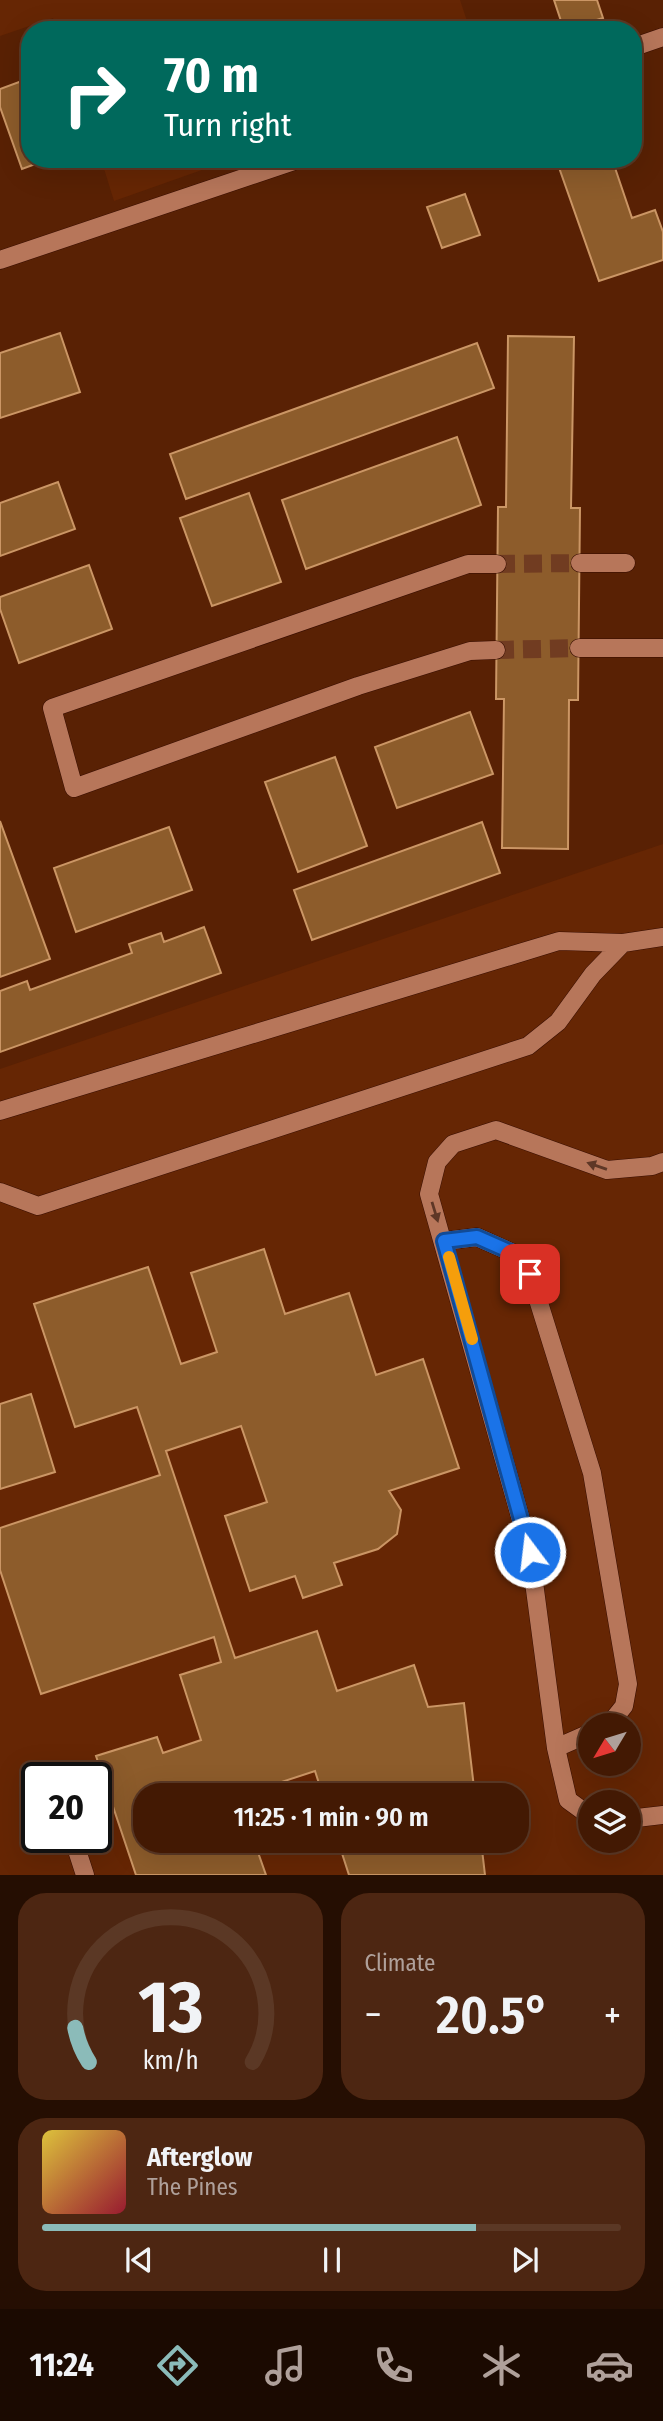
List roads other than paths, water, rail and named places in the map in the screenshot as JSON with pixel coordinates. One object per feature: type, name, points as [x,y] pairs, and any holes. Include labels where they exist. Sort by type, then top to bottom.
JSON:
[{"type":"street","points":[[642,44],[663,37]]},
{"type":"street","points":[[0,260],[273,168]]},
{"type":"street","points":[[585,563],[626,564]]},
{"type":"street","points":[[496,650],[471,651],[358,686],[74,788],[52,708],[468,564],[497,564]]},
{"type":"street","points":[[579,648],[663,648]]},
{"type":"street","points":[[0,1111],[559,941],[623,943],[663,937]]},
{"type":"street","points":[[0,1192],[38,1206],[528,1046],[558,1022],[593,974],[623,943]]},
{"type":"street","points":[[578,1807],[568,1800],[556,1748],[530,1552],[429,1194],[437,1162],[453,1144],[496,1130],[607,1170],[652,1166],[663,1162]]},
{"type":"street","points":[[444,1241],[477,1237],[513,1253],[530,1274],[594,1487],[628,1684],[624,1706],[618,1713]]},
{"type":"street","points":[[556,1748],[578,1738]]},
{"type":"street","points":[[641,1818],[663,1815]]},
{"type":"street","points":[[78,1853],[85,1875]]},
{"type":"tunnel","points":[[497,564],[580,563]]},
{"type":"tunnel","points":[[496,650],[579,648]]}]
